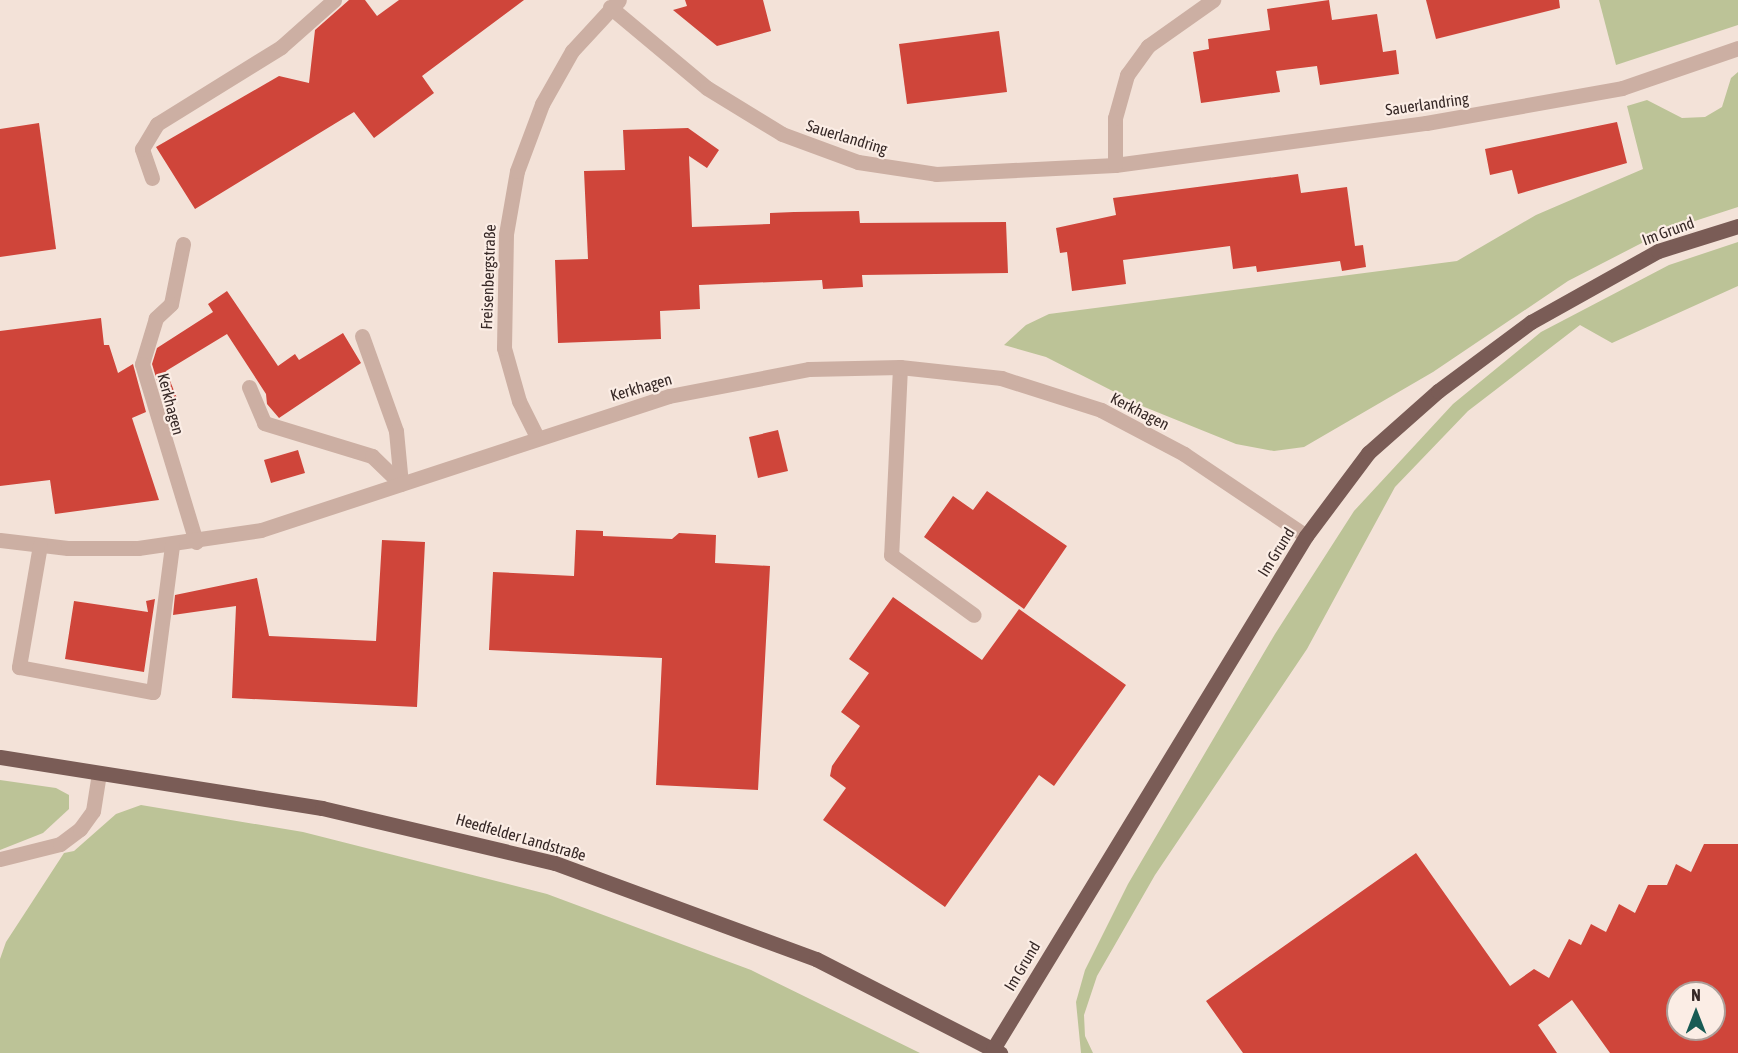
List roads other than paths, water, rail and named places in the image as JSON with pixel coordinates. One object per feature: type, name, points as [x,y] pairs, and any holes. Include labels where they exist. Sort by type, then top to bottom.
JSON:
[{"type":"main road","name":"Im Grund","points":[[997,1051],[1306,536],[1368,453],[1438,392],[1531,322],[1658,251],[1738,226]]},
{"type":"main road","name":"Heedfelder Landstraße","points":[[0,757],[322,808],[555,863],[816,958],[997,1051]]},
{"type":"street","points":[[152,178],[142,149],[158,124],[281,47],[333,0]]},
{"type":"street","points":[[1115,165],[1115,118],[1127,75],[1155,40],[1213,0]]},
{"type":"street","name":"Sauerlandring","points":[[615,4],[707,88],[816,150],[900,172],[936,174],[1115,165],[1557,102],[1622,88],[1738,48]]},
{"type":"street","name":"Freisenbergstraße","points":[[537,437],[519,401],[504,348],[508,223],[517,171],[542,104],[572,51],[615,4]]},
{"type":"street","name":"Kerkhagen","points":[[183,244],[171,304],[156,318],[142,364],[150,400],[196,542]]},
{"type":"street","points":[[362,336],[396,431],[401,484]]},
{"type":"street","points":[[900,367],[891,555],[974,615]]},
{"type":"street","name":"Kerkhagen","points":[[0,540],[40,545],[172,545],[261,530],[537,437],[745,378],[809,369],[900,367],[1001,378],[1101,410],[1184,454],[1306,536]]},
{"type":"street","points":[[249,387],[264,423],[372,456],[401,484]]},
{"type":"street","points":[[40,545],[19,667],[153,692],[172,545]]},
{"type":"street","points":[[0,859],[60,844],[81,829],[93,811],[99,773]]}]
